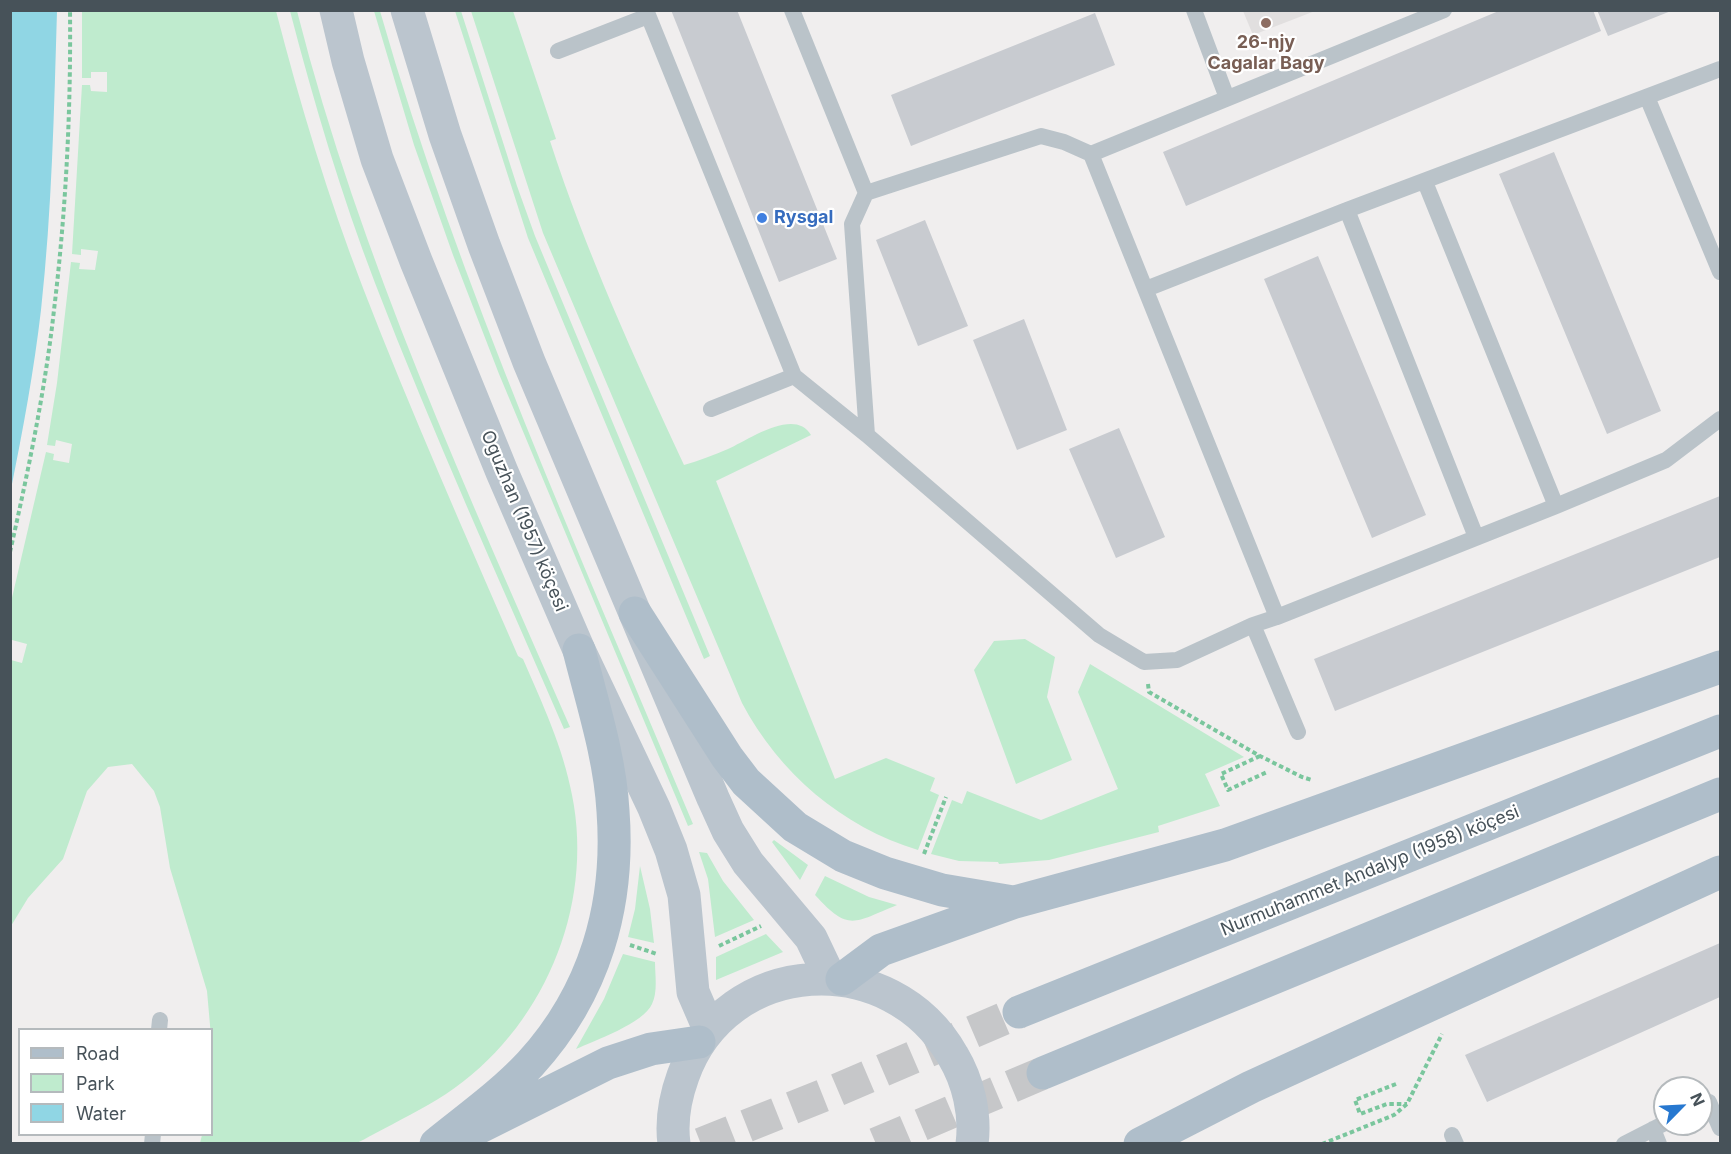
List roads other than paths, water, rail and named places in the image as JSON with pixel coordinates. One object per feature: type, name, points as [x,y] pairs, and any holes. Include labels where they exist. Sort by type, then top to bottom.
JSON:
[{"type":"main road","name":"Oguzhan (1957) köçesi","points":[[336,10],[348,61],[377,159],[416,261],[502,472],[579,650],[654,808],[671,850],[684,895],[693,992],[704,1036]]},
{"type":"main road","points":[[407,10],[445,135],[529,362],[728,831],[748,863],[812,938],[836,978]]},
{"type":"main road","points":[[635,613],[726,757],[746,782],[795,827],[843,856],[885,873],[942,890],[1015,902]]},
{"type":"main road","points":[[436,1143],[489,1101],[529,1065],[569,1012],[598,953],[610,905],[615,858],[613,809],[604,753],[579,650]]},
{"type":"main road","points":[[836,978],[881,950],[1015,902],[1225,845],[1720,667]]},
{"type":"main road","name":"Nurmuhammet Andalyp (1958) köçesi","points":[[1019,1012],[1720,731]]},
{"type":"main road","points":[[1043,1073],[1720,794]]},
{"type":"main road","points":[[1140,1143],[1251,1087],[1720,872]]},
{"type":"main road","points":[[674,1143],[674,1114],[678,1089],[687,1065],[704,1036],[744,1000],[764,990],[785,982],[807,978],[836,978],[867,984],[890,994],[931,1024],[959,1065],[972,1114],[972,1143]]},
{"type":"main road","points":[[447,1143],[608,1063],[651,1049],[704,1036]]},
{"type":"lane","points":[[792,10],[866,193],[852,224],[867,435]]},
{"type":"lane","points":[[1194,10],[1227,98]]},
{"type":"lane","points":[[1091,154],[1444,10]]},
{"type":"lane","points":[[558,51],[646,13],[794,376],[867,435],[1099,635],[1144,662],[1177,660],[1253,626],[1666,460],[1720,419]]},
{"type":"lane","points":[[1146,289],[1347,210],[1720,69]]},
{"type":"lane","points":[[1647,97],[1720,272]]},
{"type":"lane","points":[[866,193],[1041,136],[1064,142],[1091,154],[1277,617]]},
{"type":"lane","points":[[1425,182],[1556,506]]},
{"type":"lane","points":[[1347,210],[1476,537]]},
{"type":"lane","points":[[711,409],[794,376]]},
{"type":"lane","points":[[1253,626],[1298,732]]},
{"type":"lane","points":[[1713,1110],[1720,1128]]},
{"type":"lane","points":[[1624,1143],[1653,1134]]},
{"type":"water","points":[[11,10],[57,11],[52,160],[45,273],[32,377],[11,489]]},
{"type":"tunnel","points":[[701,1144],[837,1090],[1019,1012]]},
{"type":"tunnel","points":[[876,1144],[1043,1073]]},
{"type":"place","name":"26-njy Cagalar Bagy","points":[[1266,23]]},
{"type":"place","name":"Rysgal","points":[[762,218]]}]
